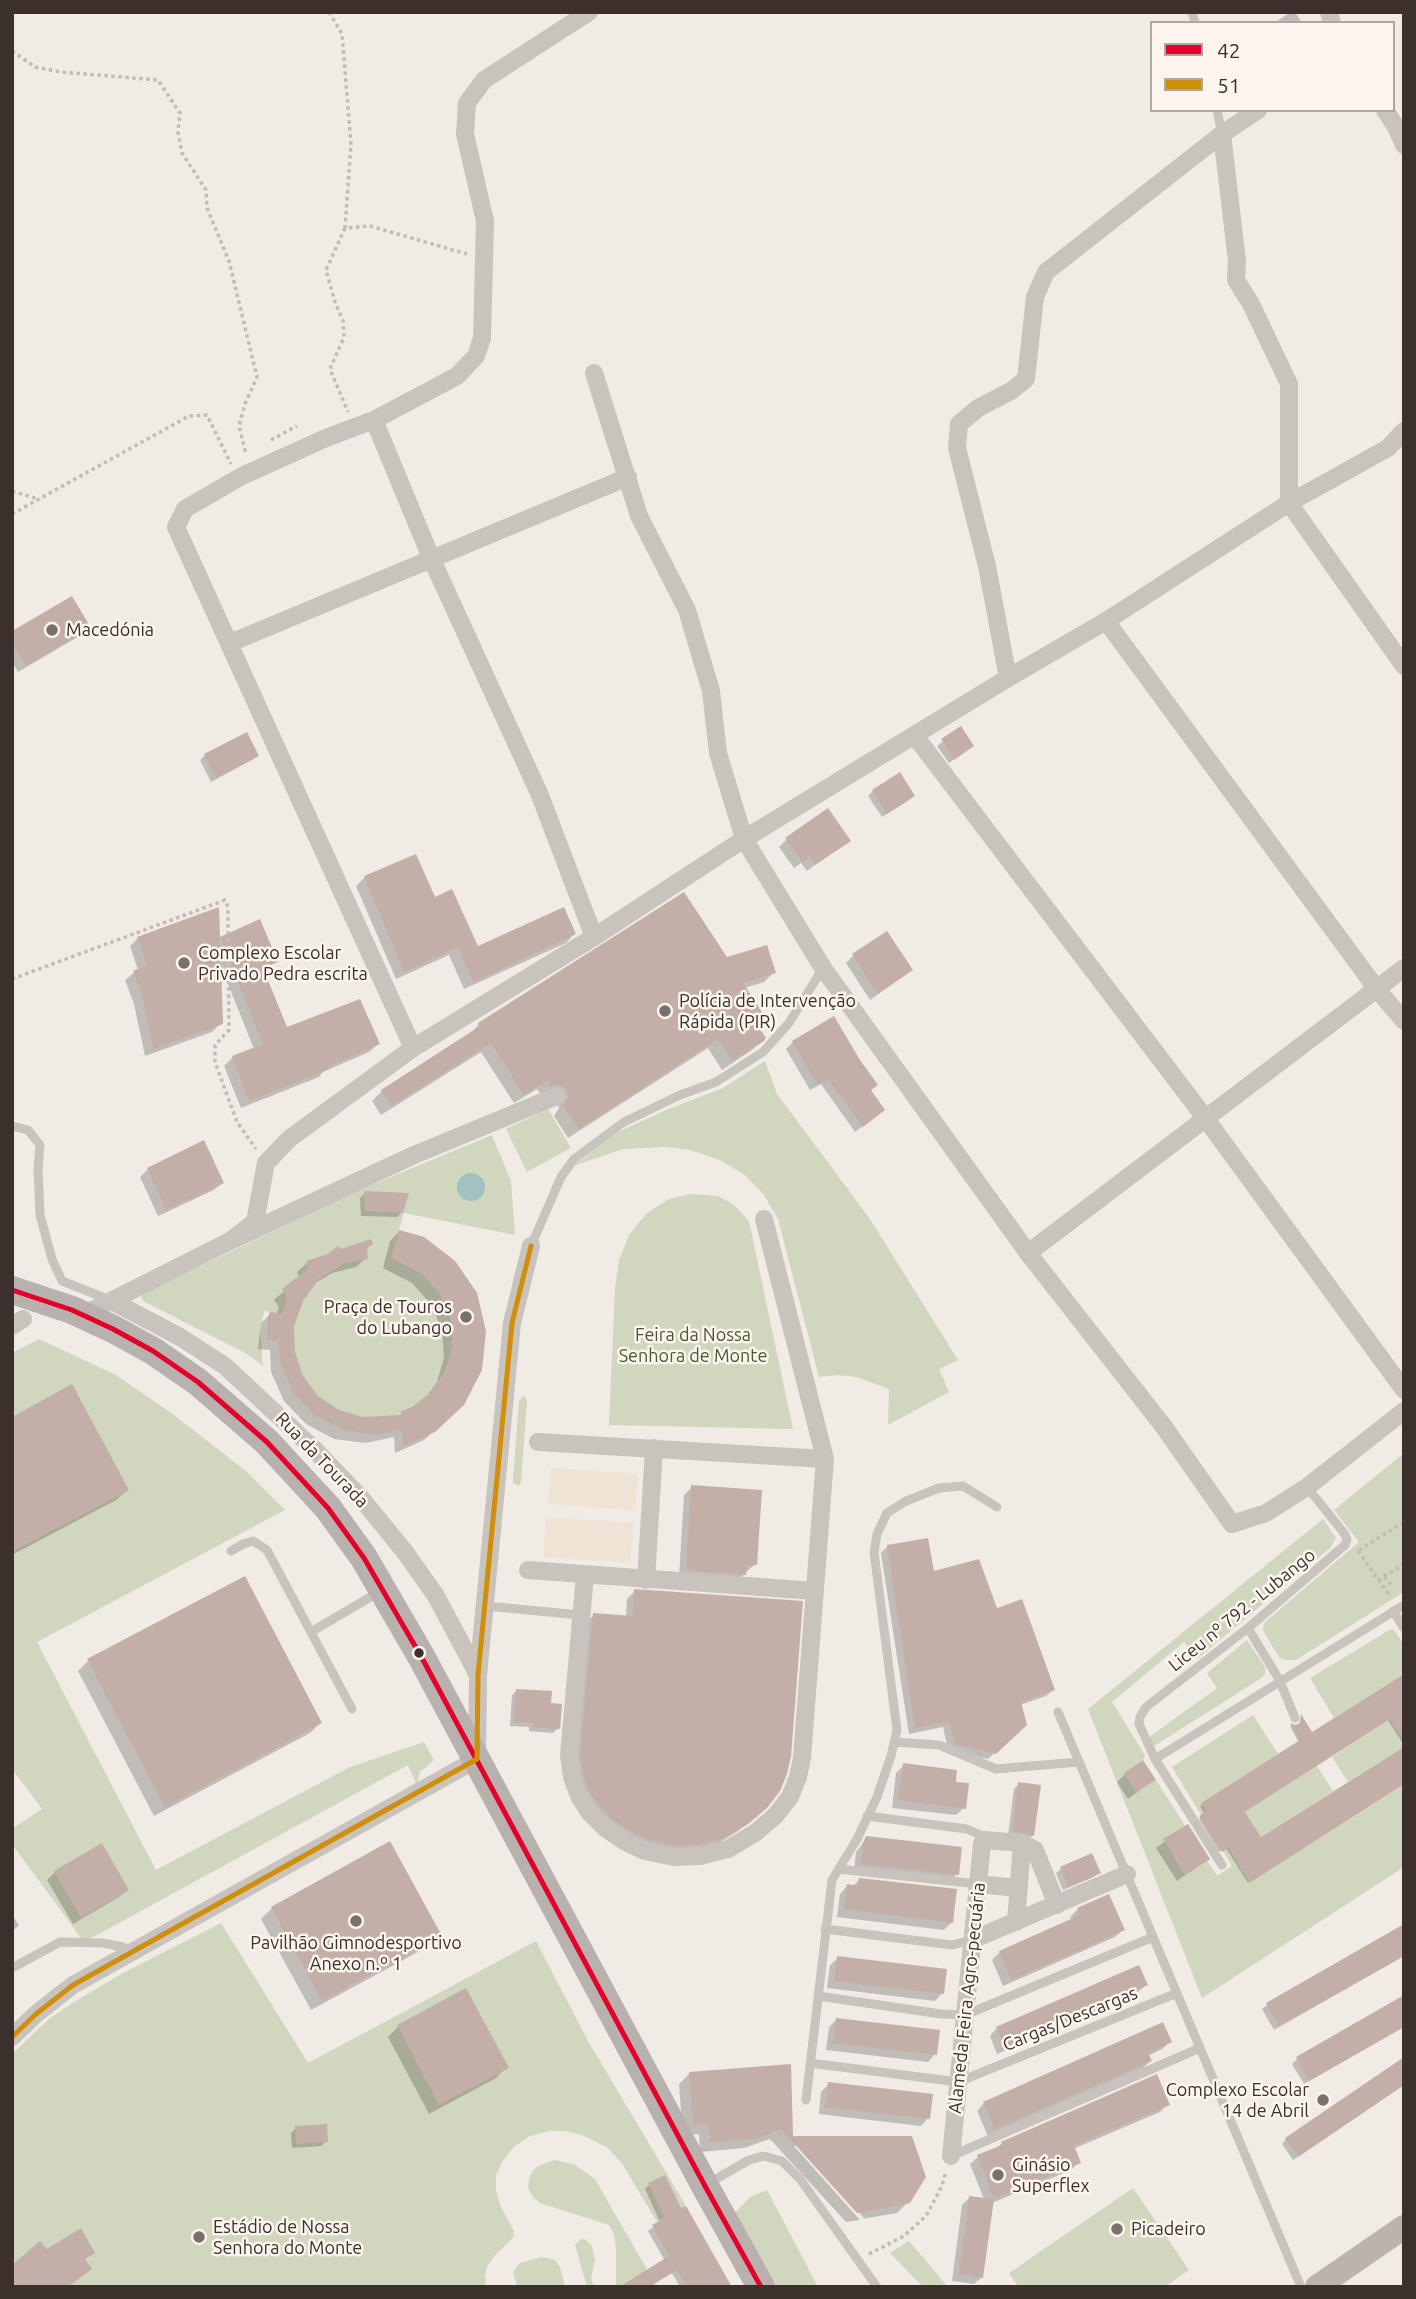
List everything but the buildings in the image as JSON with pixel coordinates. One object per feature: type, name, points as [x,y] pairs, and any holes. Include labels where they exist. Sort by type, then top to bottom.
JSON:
[{"type":"main road","points":[[12,1290],[83,1315],[153,1351],[198,1382],[267,1442],[328,1508],[383,1590],[477,1759],[761,2287]]},
{"type":"main road","points":[[1317,2287],[1404,2227]]},
{"type":"street","points":[[413,1048],[176,527],[185,509],[242,476],[374,420],[457,376],[477,356],[482,338],[485,221],[465,134],[467,103],[484,80],[589,12]]},
{"type":"street","points":[[1008,678],[986,566],[957,448],[959,424],[978,408],[1012,391],[1026,379],[1035,297],[1046,272],[1222,134],[1255,112]]},
{"type":"street","points":[[1386,112],[1404,145]]},
{"type":"street","points":[[1222,134],[1237,261],[1236,280],[1251,304],[1289,384],[1289,503],[1404,666]]},
{"type":"street","points":[[594,373],[639,516],[687,610],[711,691],[718,753],[744,839],[823,968],[1028,1253],[1164,1427],[1232,1524],[1266,1513],[1307,1487],[1404,1411]]},
{"type":"street","points":[[374,420],[432,560],[539,793],[594,936]]},
{"type":"street","points":[[230,1241],[255,1222],[266,1163],[289,1139],[413,1048],[744,839],[1106,621],[1289,503],[1388,448],[1404,431]]},
{"type":"street","points":[[230,643],[628,477]]},
{"type":"street","points":[[1106,621],[1376,988],[1404,1021]]},
{"type":"street","points":[[915,736],[1206,1119],[1404,1390]]},
{"type":"street","points":[[1028,1253],[1404,968]]},
{"type":"street","points":[[83,1315],[230,1241],[414,1155],[557,1096]]},
{"type":"street","points":[[585,1575],[569,1755],[572,1777],[579,1796],[590,1813],[605,1828],[645,1852],[674,1857],[700,1856],[728,1849],[755,1833],[775,1816],[790,1797],[798,1777],[802,1758],[825,1459],[764,1219]]},
{"type":"street","points":[[12,2037],[73,1985],[477,1759],[478,1675],[512,1323],[531,1246]]},
{"type":"street","name":"Rua da Tourada","points":[[112,1301],[180,1337],[225,1366],[313,1448],[360,1497],[405,1552],[436,1595],[478,1675]]},
{"type":"street","points":[[538,1442],[825,1459]]},
{"type":"street","points":[[646,1580],[654,1448]]},
{"type":"street","points":[[528,1570],[815,1591]]},
{"type":"street","points":[[987,1840],[1022,1843],[1035,1850],[1057,1905]]},
{"type":"street","name":"Alameda Feira Agro-pecuária","points":[[951,2156],[982,1844],[987,1840]]},
{"type":"street","points":[[1016,1922],[1022,1843]]},
{"type":"street","points":[[972,1940],[1127,1874]]},
{"type":"street","points":[[978,1884],[1018,1888]]},
{"type":"lane","points":[[1217,112],[1222,134]]},
{"type":"lane","points":[[531,1246],[561,1177],[574,1159],[624,1122],[716,1082],[763,1052],[789,1023],[823,968]]},
{"type":"lane","points":[[12,1126],[28,1130],[40,1145],[40,1215],[52,1259],[62,1281],[112,1301]]},
{"type":"lane","points":[[806,2100],[832,1880],[877,1797],[897,1730],[874,1552],[877,1534],[887,1513],[906,1501],[939,1489],[963,1486],[996,1507]]},
{"type":"lane","points":[[1307,1487],[1344,1533]]},
{"type":"lane","name":"Liceu nº 792 - Lubango","points":[[1222,1865],[1155,1759],[1139,1724],[1146,1707],[1248,1628],[1345,1545],[1347,1539],[1344,1533]]},
{"type":"lane","points":[[231,1551],[249,1542],[257,1542],[263,1546],[352,1709]]},
{"type":"lane","points":[[311,1632],[383,1590]]},
{"type":"lane","points":[[486,1606],[580,1615]]},
{"type":"lane","points":[[1155,1759],[1398,1608],[1404,1628]]},
{"type":"lane","points":[[1248,1628],[1280,1681],[1295,1718]]},
{"type":"lane","points":[[1058,1712],[1301,2287]]},
{"type":"lane","points":[[894,1742],[939,1745],[996,1769],[1079,1762]]},
{"type":"lane","points":[[867,1816],[967,1829],[987,1840]]},
{"type":"lane","points":[[839,1869],[978,1884]]},
{"type":"lane","points":[[825,1929],[952,1945],[972,1940]]},
{"type":"lane","points":[[818,1996],[965,2015],[1153,1937]]},
{"type":"lane","points":[[12,1968],[60,1942],[103,1943],[123,1947],[131,1954]]},
{"type":"lane","name":"Cargas/Descargas","points":[[810,2063],[958,2082],[1177,1993]]},
{"type":"lane","points":[[951,2156],[1200,2048]]},
{"type":"lane","points":[[705,2186],[764,2155],[782,2161],[800,2179],[877,2287]]},
{"type":"path","points":[[328,12],[342,34],[351,144],[345,228],[327,270],[343,321],[344,337],[330,369],[354,428]]},
{"type":"path","points":[[12,51],[35,67],[61,72],[158,80],[180,113],[178,132],[183,153],[205,190],[207,208],[229,261],[257,377],[239,426],[246,454],[256,448]]},
{"type":"path","points":[[345,228],[370,226],[485,260]]},
{"type":"path","points":[[12,514],[189,416],[207,415],[230,464],[242,476]]},
{"type":"path","points":[[267,443],[297,426]]},
{"type":"path","points":[[12,491],[38,499]]},
{"type":"path","points":[[12,979],[225,900],[228,907],[229,1030],[215,1045],[215,1062],[237,1122],[266,1163]]},
{"type":"path","points":[[1357,1551],[1404,1522]]},
{"type":"path","points":[[1344,1533],[1398,1608]]},
{"type":"path","points":[[1366,1538],[1371,1543]]},
{"type":"path","points":[[1378,1580],[1404,1564]]},
{"type":"path","points":[[1384,1577],[1391,1584]]},
{"type":"path","points":[[858,2260],[904,2236],[926,2216],[942,2186],[951,2156]]},
{"type":"green space","points":[[765,1061],[777,1094],[870,1219],[958,1360],[939,1369],[949,1392],[888,1425],[889,1389],[856,1377],[819,1377],[778,1219],[764,1195],[745,1175],[720,1160],[690,1150],[666,1147],[623,1149],[573,1166],[618,1132],[723,1088]]},
{"type":"green space","points":[[548,1109],[571,1148],[527,1172],[506,1129]]},
{"type":"green space","points":[[492,1135],[511,1181],[515,1235],[404,1213],[399,1230],[424,1237],[455,1261],[477,1293],[435,1432],[404,1445],[402,1429],[376,1434],[344,1430],[315,1415],[293,1392],[278,1341],[267,1340],[269,1312],[265,1310],[260,1327],[263,1366],[247,1354],[141,1298],[143,1294],[350,1194]]},
{"type":"green space","name":"Feira da Nossa Senhora de Monte","points":[[691,1194],[718,1196],[733,1204],[749,1221],[793,1429],[609,1425],[615,1288],[619,1260],[629,1235],[647,1213],[669,1199]]},
{"type":"green space","points":[[39,1339],[116,1375],[174,1415],[247,1472],[285,1510],[37,1642],[156,1870],[350,1767],[424,1742],[434,1760],[420,1772],[417,1785],[408,1765],[84,1942],[12,1844],[12,1829],[42,1809],[12,1769],[12,1353]]},
{"type":"green space","points":[[524,1395],[527,1401],[519,1486],[513,1483],[513,1479],[519,1401]]},
{"type":"green space","points":[[1404,1453],[1404,1592],[1296,1660],[1279,1657],[1263,1631],[1264,1623],[1359,1542],[1334,1510]]},
{"type":"green space","points":[[1323,1519],[1336,1538],[1331,1547],[1197,1659],[1184,1642],[1112,1702],[1145,1755],[1143,1760],[1124,1773],[1137,1792],[1156,1780],[1217,1876],[1232,1866],[1172,1767],[1253,1715],[1278,1754],[1201,1803],[1250,1882],[1404,1784],[1404,1867],[1202,1998],[1088,1709]]},
{"type":"green space","points":[[1391,1629],[1404,1645],[1404,1674],[1334,1718],[1310,1678]]},
{"type":"green space","points":[[1247,1640],[1265,1667],[1265,1674],[1154,1746],[1148,1738],[1217,1688],[1207,1673]]},
{"type":"green space","points":[[1390,1719],[1404,1740],[1404,1747],[1348,1782],[1332,1757]]},
{"type":"green space","points":[[1317,1766],[1333,1791],[1261,1837],[1245,1812]]},
{"type":"green space","points":[[221,1923],[308,2063],[536,1941],[588,2041],[686,2206],[657,2222],[623,2165],[608,2148],[582,2135],[550,2131],[530,2136],[515,2146],[503,2160],[496,2175],[500,2205],[514,2231],[513,2238],[487,2267],[486,2287],[12,2287],[12,2054],[49,2019],[74,2002],[123,1973]]},
{"type":"green space","points":[[555,2160],[575,2165],[595,2179],[657,2287],[616,2287],[616,2249],[614,2234],[609,2225],[540,2203],[533,2197],[528,2188],[532,2172],[538,2166]]},
{"type":"green space","name":"Picadeiro","points":[[1133,2188],[1189,2270],[1165,2287],[1018,2287],[1009,2273]]},
{"type":"green space","points":[[767,2190],[818,2287],[773,2287],[733,2215],[750,2197]]},
{"type":"green space","points":[[585,2239],[592,2246],[595,2260],[591,2278],[594,2287],[587,2287],[575,2245]]},
{"type":"green space","points":[[909,2241],[948,2287],[923,2287],[890,2253]]},
{"type":"green space","points":[[542,2257],[555,2260],[560,2267],[565,2287],[517,2287],[513,2272],[520,2263]]},
{"type":"shaded area","points":[[551,1468],[638,1474],[635,1510],[548,1504]]},
{"type":"shaded area","points":[[546,1517],[634,1523],[630,1563],[543,1557]]},
{"type":"water","points":[[471,1173],[481,1177],[485,1187],[481,1197],[471,1201],[461,1197],[457,1187],[461,1177]]},
{"type":"transit line","name":"51","points":[[12,2037],[73,1985],[477,1759],[478,1675],[512,1323],[531,1246]]},
{"type":"transit line","name":"42","points":[[12,1290],[72,1310],[113,1329],[153,1351],[198,1382],[267,1442],[328,1508],[364,1558],[422,1658],[761,2287]]},
{"type":"place","name":"Macedónia","points":[[52,630]]},
{"type":"place","name":"Complexo Escolar Privado Pedra escrita","points":[[184,963]]},
{"type":"place","name":"Polícia de Intervenção Rápida (PIR)","points":[[665,1011]]},
{"type":"place","name":"Praça de Touros do Lubango","points":[[466,1317]]},
{"type":"place","name":"Pavilhão Gimnodesportivo Anexo n.º 1","points":[[356,1921]]},
{"type":"place","name":"Complexo Escolar 14 de Abril","points":[[1323,2100]]},
{"type":"place","name":"Ginásio Superflex","points":[[998,2175]]},
{"type":"place","name":"Picadeiro","points":[[1117,2229]]},
{"type":"place","name":"Estádio de Nossa Senhora do Monte","points":[[199,2237]]}]
